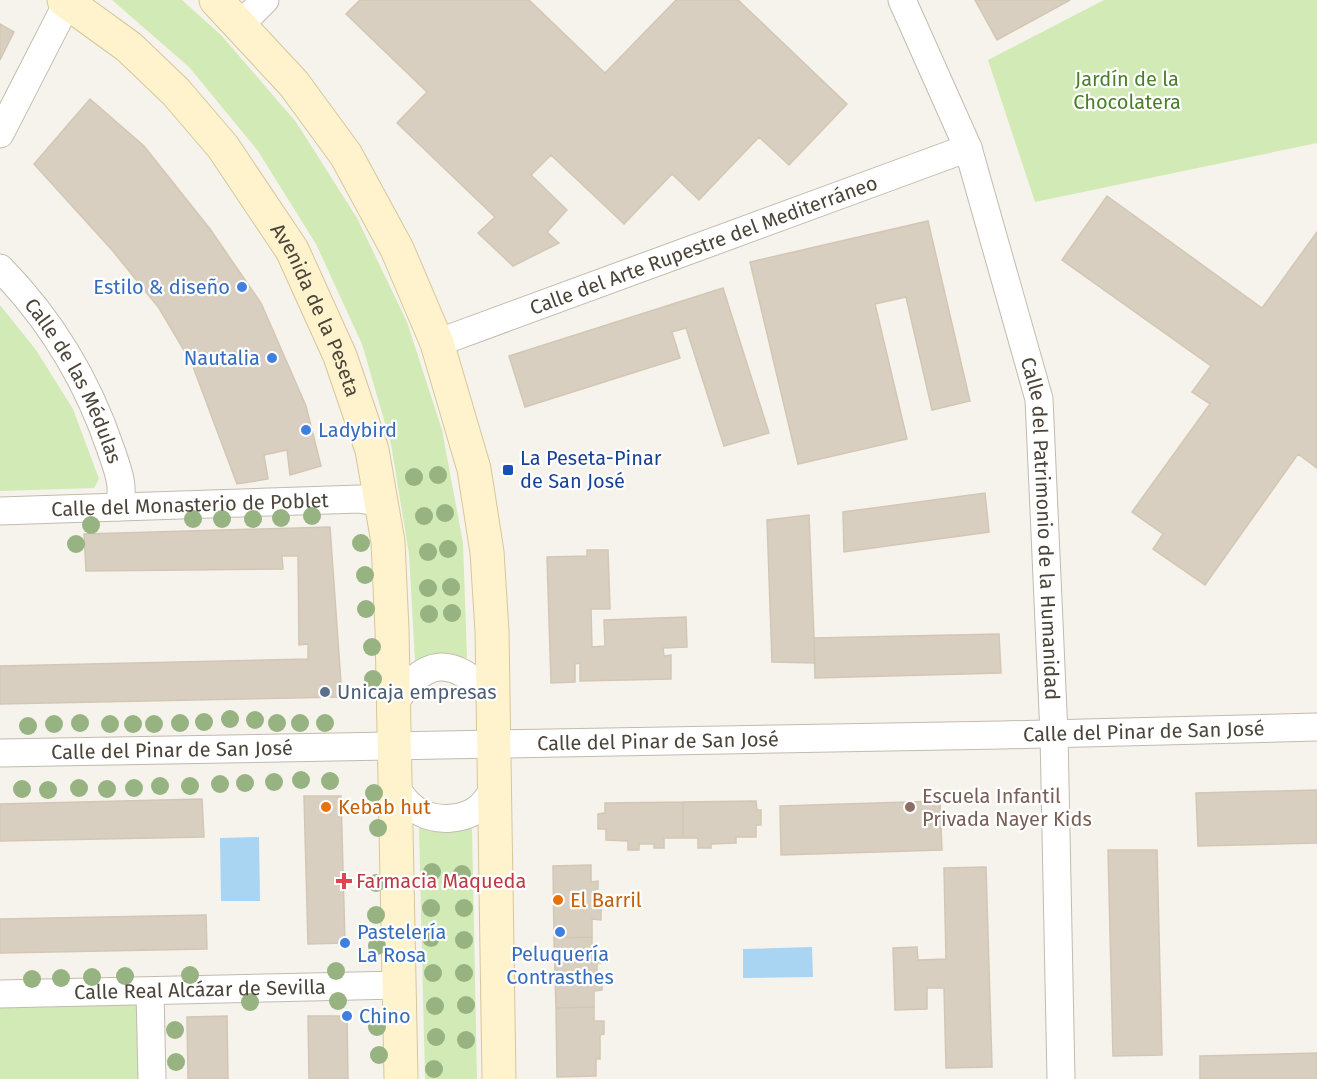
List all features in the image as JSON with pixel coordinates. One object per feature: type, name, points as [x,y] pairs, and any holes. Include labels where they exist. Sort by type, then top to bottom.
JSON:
[{"type":"street","points":[[216,0],[294,84],[346,155],[397,249],[437,343],[474,470],[488,552],[492,631],[491,696],[499,1079]]},
{"type":"street","points":[[240,25],[265,0]]},
{"type":"street","name":"Calle del Patrimonio de la Humanidad","points":[[902,0],[968,148],[1039,399],[1054,734],[1061,1079]]},
{"type":"street","points":[[0,134],[63,11],[65,1]]},
{"type":"street","name":"Avenida de la Peseta","points":[[65,1],[129,48],[176,92],[223,147],[292,250],[340,356],[372,450],[388,542],[401,1079]]},
{"type":"street","name":"Calle del Arte Rupestre del Mediterráneo","points":[[437,343],[968,148]]},
{"type":"street","name":"Calle de las Médulas","points":[[0,268],[59,341],[80,376],[97,411],[118,473],[122,495],[118,507]]},
{"type":"street","name":"Calle del Monasterio de Poblet","points":[[0,511],[360,499],[381,503]]},
{"type":"street","points":[[393,705],[413,680],[425,671],[442,666],[465,673],[491,696]]},
{"type":"street","name":"Calle del Pinar de San José","points":[[0,753],[1054,734],[1317,727]]},
{"type":"street","points":[[395,788],[406,802],[419,812],[436,818],[452,819],[469,814],[480,807],[493,792]]},
{"type":"street","name":"Calle Real Alcázar de Sevilla","points":[[0,994],[399,985]]},
{"type":"street","points":[[150,992],[152,1079]]},
{"type":"green space","points":[[112,0],[182,0],[221,35],[296,122],[357,218],[407,322],[442,430],[463,543],[467,658],[439,654],[415,660],[409,554],[391,444],[362,344],[316,244],[258,151],[189,67]]},
{"type":"green space","name":"Jardín de la Chocolatera","points":[[1104,0],[1317,0],[1317,143],[1035,202],[988,60]]},
{"type":"green space","points":[[0,305],[36,350],[73,409],[99,479],[94,488],[0,491]]},
{"type":"green space","points":[[419,827],[445,833],[472,828],[477,1079],[425,1079]]},
{"type":"green space","points":[[150,992],[151,1079],[0,1079],[0,994]]},
{"type":"water","points":[[259,837],[260,901],[221,901],[220,838]]},
{"type":"water","points":[[812,947],[813,977],[743,978],[743,949]]},
{"type":"building","points":[[360,0],[529,0],[605,73],[676,0],[738,0],[847,104],[789,165],[759,137],[699,200],[672,174],[624,224],[551,155],[531,175],[567,210],[547,232],[559,243],[513,266],[478,233],[495,217],[397,123],[427,92],[346,14]]},
{"type":"building","points":[[975,0],[1070,0],[997,40]]},
{"type":"building","points":[[0,24],[14,32],[0,60]]},
{"type":"building","points":[[90,99],[144,146],[210,229],[261,303],[306,406],[321,466],[290,475],[287,450],[264,455],[268,479],[237,484],[192,364],[159,308],[112,250],[34,164]]},
{"type":"building","points":[[1107,196],[1262,308],[1317,232],[1317,468],[1298,454],[1205,585],[1153,549],[1163,534],[1132,512],[1210,404],[1192,392],[1211,366],[1062,260]]},
{"type":"building","points":[[928,221],[970,401],[932,410],[906,297],[875,304],[907,439],[798,464],[750,262]]},
{"type":"building","points":[[723,288],[769,433],[724,446],[686,328],[672,332],[680,358],[525,407],[509,356]]},
{"type":"building","points":[[985,493],[989,532],[844,552],[843,512]]},
{"type":"building","points":[[809,515],[815,663],[772,662],[767,520]]},
{"type":"building","points":[[330,527],[342,697],[0,704],[0,666],[308,659],[308,644],[299,645],[298,556],[282,556],[283,569],[86,571],[84,534]]},
{"type":"building","points":[[587,550],[608,550],[610,609],[591,609],[592,647],[605,646],[604,620],[686,617],[687,647],[663,648],[664,656],[671,655],[671,679],[580,681],[580,663],[575,664],[575,682],[551,683],[547,557],[587,556]]},
{"type":"building","points":[[999,634],[1001,673],[815,678],[814,638]]},
{"type":"building","points":[[1317,790],[1317,843],[1198,846],[1196,793]]},
{"type":"building","points":[[304,796],[341,796],[345,943],[308,944]]},
{"type":"building","points":[[202,799],[204,837],[0,841],[0,804]]},
{"type":"building","points":[[756,801],[757,810],[761,810],[761,825],[756,825],[756,837],[736,837],[736,843],[711,844],[711,848],[698,848],[698,838],[683,838],[683,802]]},
{"type":"building","points":[[940,801],[942,850],[781,855],[780,806]]},
{"type":"building","points":[[683,802],[683,838],[664,838],[664,848],[654,848],[654,844],[639,844],[639,850],[628,850],[628,841],[606,840],[606,829],[598,829],[598,814],[605,813],[605,803]]},
{"type":"building","points":[[1108,850],[1157,850],[1162,1055],[1113,1056]]},
{"type":"building","points":[[591,865],[591,882],[598,881],[598,889],[595,889],[595,907],[601,907],[601,920],[592,919],[592,937],[554,938],[553,866]]},
{"type":"building","points":[[986,867],[992,1067],[946,1068],[944,988],[927,988],[927,1009],[895,1010],[893,948],[917,947],[918,960],[946,959],[944,868]]},
{"type":"building","points":[[206,915],[207,949],[0,953],[0,919]]},
{"type":"building","points":[[592,937],[592,952],[601,951],[601,963],[597,963],[597,978],[602,978],[602,990],[594,991],[594,1007],[556,1008],[554,938]]},
{"type":"building","points":[[594,1007],[594,1021],[604,1021],[604,1034],[600,1035],[600,1059],[596,1059],[596,1076],[557,1077],[556,1008]]},
{"type":"building","points":[[227,1016],[228,1079],[188,1079],[187,1017]]},
{"type":"building","points":[[308,1016],[347,1016],[348,1079],[309,1079]]},
{"type":"building","points":[[1317,1053],[1317,1079],[1200,1079],[1200,1056]]},
{"type":"place","name":"Estilo & diseño","points":[[242,287]]},
{"type":"place","name":"Nautalia","points":[[272,358]]},
{"type":"place","name":"Ladybird","points":[[306,430]]},
{"type":"place","name":"La Peseta-Pinar de San José","points":[[508,470]]},
{"type":"place","name":"Unicaja empresas","points":[[325,692]]},
{"type":"place","name":"Kebab hut","points":[[326,807]]},
{"type":"place","name":"Escuela Infantil Privada Nayer Kids","points":[[910,807]]},
{"type":"place","name":"Farmacia Maqueda","points":[[344,881]]},
{"type":"place","name":"El Barril","points":[[558,900]]},
{"type":"place","name":"Peluquería Contrasthes","points":[[560,932]]},
{"type":"place","name":"Pastelería La Rosa","points":[[345,943]]},
{"type":"place","name":"Chino","points":[[347,1016]]}]
